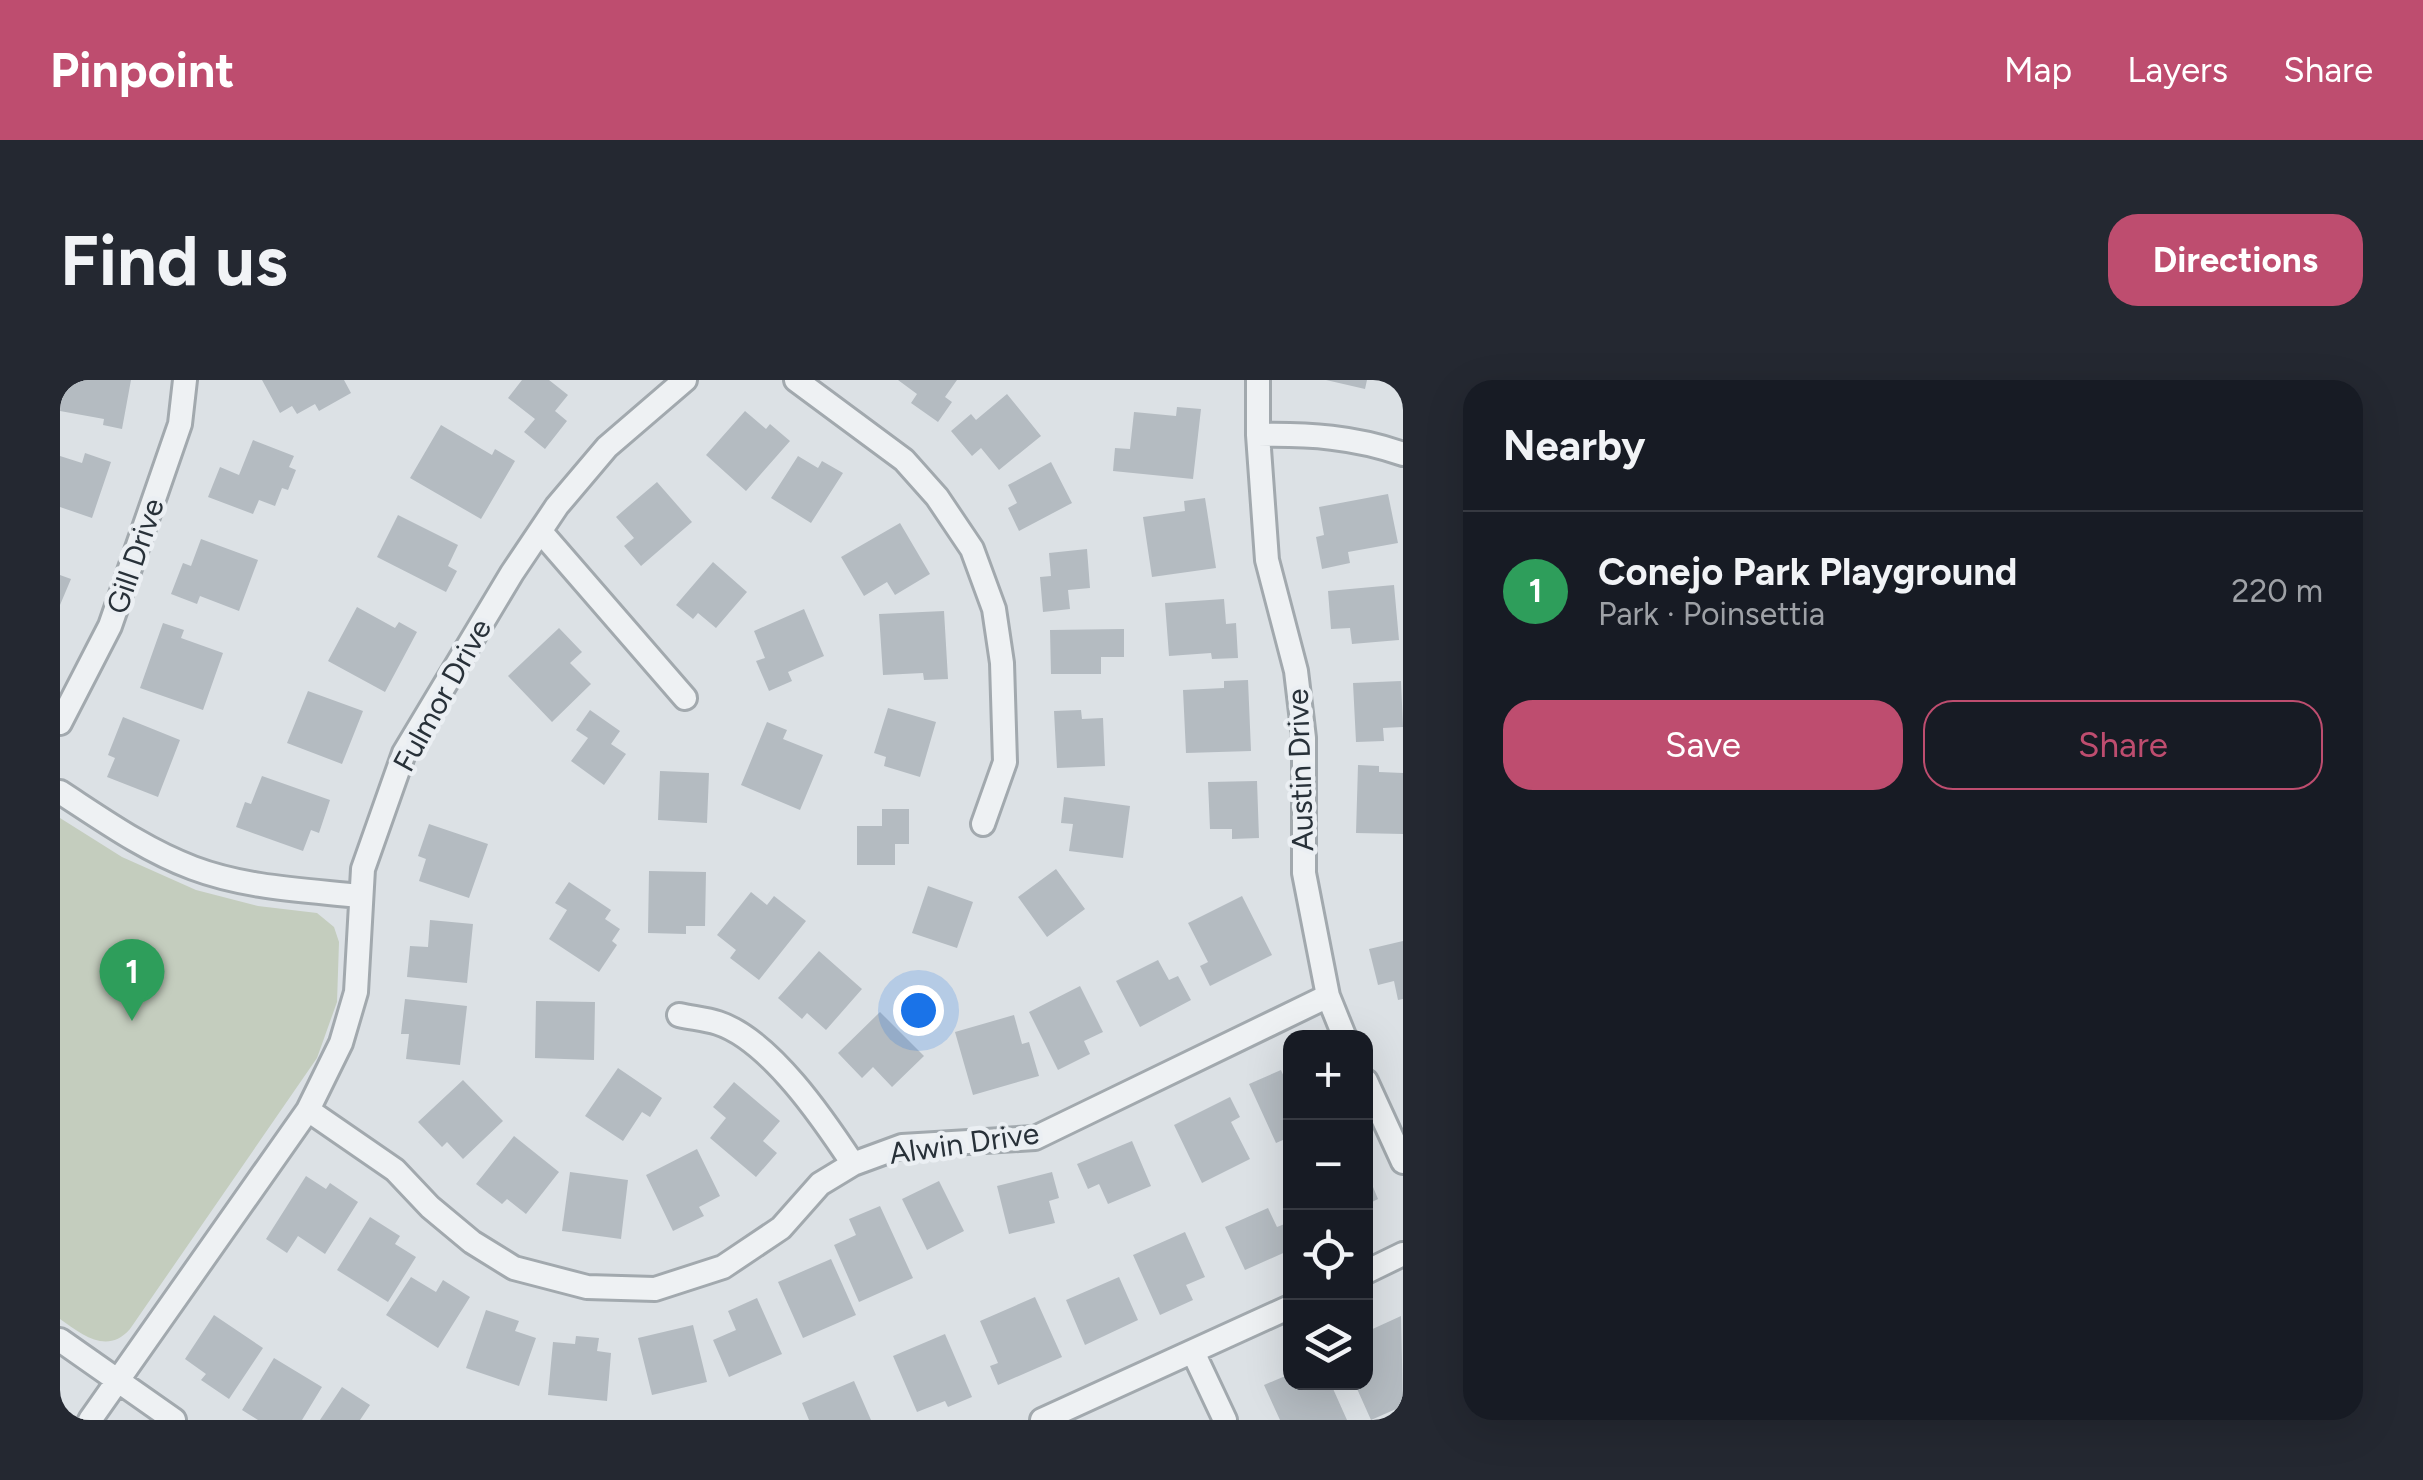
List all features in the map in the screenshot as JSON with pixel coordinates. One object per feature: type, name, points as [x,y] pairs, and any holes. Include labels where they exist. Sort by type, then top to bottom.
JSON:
[{"type":"street","name":"Gill Drive","points":[[60,723],[110,626],[180,424],[185,380]]},
{"type":"street","name":"Fulmor Drive","points":[[90,1420],[308,1110],[341,1043],[356,992],[363,869],[404,753],[557,506],[607,447],[685,380]]},
{"type":"street","points":[[796,380],[904,460],[938,497],[972,549],[994,610],[1002,663],[1005,762],[983,824]]},
{"type":"street","name":"Austin Drive","points":[[1258,380],[1267,560],[1296,671],[1304,738],[1304,873],[1328,996],[1343,1030]]},
{"type":"street","points":[[1258,435],[1313,434],[1370,442],[1403,454]]},
{"type":"street","points":[[540,532],[685,698]]},
{"type":"street","points":[[60,792],[137,842],[194,868],[249,884],[360,896]]},
{"type":"street","name":"Alwin Drive","points":[[308,1110],[395,1170],[430,1207],[472,1242],[514,1268],[587,1287],[654,1289],[724,1268],[781,1228],[820,1184],[854,1164],[902,1146],[1035,1138],[1328,996]]},
{"type":"street","points":[[680,1015],[722,1024],[759,1050],[806,1094],[854,1164]]},
{"type":"street","points":[[1373,1096],[1403,1162]]},
{"type":"street","points":[[1373,1269],[1403,1254]]},
{"type":"street","points":[[1042,1420],[1283,1310]]},
{"type":"street","points":[[60,1340],[174,1420]]},
{"type":"street","points":[[1193,1352],[1225,1420]]},
{"type":"green space","points":[[60,818],[122,857],[196,890],[258,906],[317,913],[334,927],[339,942],[337,1002],[317,1058],[130,1329],[113,1341],[95,1340],[60,1319]]},
{"type":"building","points":[[64,380],[131,380],[122,429],[103,425],[104,419],[60,411]]},
{"type":"building","points":[[262,380],[344,380],[351,393],[319,411],[315,404],[297,414],[292,406],[280,413]]},
{"type":"building","points":[[522,380],[549,380],[568,395],[555,411],[567,421],[545,449],[524,432],[535,419],[508,398]]},
{"type":"building","points":[[898,380],[957,380],[945,397],[952,402],[938,422],[911,403],[917,394]]},
{"type":"building","points":[[1326,380],[1367,380],[1365,389]]},
{"type":"building","points":[[1007,394],[1041,436],[999,470],[981,448],[972,456],[951,431],[971,414],[976,420]]},
{"type":"building","points":[[1177,407],[1201,409],[1193,479],[1113,471],[1115,448],[1130,449],[1134,412],[1176,416]]},
{"type":"building","points":[[745,411],[766,429],[770,424],[790,441],[746,491],[706,455]]},
{"type":"building","points":[[441,425],[492,455],[495,449],[515,461],[481,519],[410,478]]},
{"type":"building","points":[[253,440],[294,456],[289,467],[296,470],[288,490],[282,488],[275,506],[259,500],[253,514],[208,497],[220,467],[239,475]]},
{"type":"building","points":[[85,453],[111,462],[92,518],[60,507],[60,456],[82,463]]},
{"type":"building","points":[[798,456],[818,468],[822,461],[843,473],[811,523],[771,498]]},
{"type":"building","points":[[1051,462],[1072,503],[1019,531],[1008,508],[1017,503],[1008,485]]},
{"type":"building","points":[[657,482],[692,522],[641,566],[624,546],[634,538],[616,517]]},
{"type":"building","points":[[1388,494],[1398,543],[1348,552],[1350,563],[1322,569],[1316,537],[1324,535],[1319,507]]},
{"type":"building","points":[[1205,498],[1216,568],[1152,577],[1143,517],[1185,511],[1184,501]]},
{"type":"building","points":[[398,515],[458,545],[448,566],[457,571],[446,592],[377,557]]},
{"type":"building","points":[[900,523],[930,574],[895,595],[887,582],[864,596],[841,557]]},
{"type":"building","points":[[201,539],[258,560],[239,611],[200,596],[197,604],[171,594],[183,563],[191,566]]},
{"type":"building","points":[[1087,549],[1090,588],[1068,590],[1070,609],[1043,612],[1040,577],[1051,576],[1049,553]]},
{"type":"building","points":[[713,562],[747,592],[716,628],[698,613],[693,619],[676,605]]},
{"type":"building","points":[[60,575],[71,579],[60,605]]},
{"type":"building","points":[[1394,585],[1399,640],[1352,644],[1350,628],[1331,629],[1328,591]]},
{"type":"building","points":[[1224,599],[1226,624],[1236,623],[1238,658],[1212,659],[1211,653],[1169,656],[1165,603]]},
{"type":"building","points":[[357,607],[395,628],[399,622],[417,632],[385,692],[328,661]]},
{"type":"building","points":[[804,609],[824,656],[788,672],[792,681],[769,691],[756,661],[765,658],[754,631]]},
{"type":"building","points":[[944,611],[948,679],[924,680],[923,673],[883,675],[879,614]]},
{"type":"building","points":[[163,623],[184,630],[181,638],[223,653],[203,710],[140,688]]},
{"type":"building","points":[[559,628],[582,652],[570,663],[591,684],[552,722],[508,676]]},
{"type":"building","points":[[1124,629],[1124,657],[1101,657],[1101,674],[1051,674],[1050,630]]},
{"type":"building","points":[[1248,680],[1251,751],[1186,753],[1183,690],[1224,688],[1224,681]]},
{"type":"building","points":[[1401,681],[1403,727],[1383,728],[1384,741],[1356,742],[1353,683]]},
{"type":"building","points":[[308,691],[363,711],[342,764],[287,743]]},
{"type":"building","points":[[888,708],[936,722],[920,777],[884,766],[886,757],[874,753]]},
{"type":"building","points":[[590,710],[620,731],[611,744],[626,754],[604,785],[571,761],[588,738],[576,730]]},
{"type":"building","points":[[1081,710],[1082,719],[1103,718],[1105,766],[1057,768],[1054,711]]},
{"type":"building","points":[[123,717],[180,740],[158,797],[107,777],[115,758],[108,755]]},
{"type":"building","points":[[767,722],[787,730],[783,739],[823,755],[800,810],[741,785]]},
{"type":"building","points":[[1358,765],[1379,766],[1379,772],[1403,773],[1403,834],[1356,833]]},
{"type":"building","points":[[660,771],[709,773],[707,823],[658,820]]},
{"type":"building","points":[[262,776],[330,800],[319,833],[311,830],[303,851],[236,827],[245,802],[251,804]]},
{"type":"building","points":[[1257,781],[1259,838],[1232,839],[1232,829],[1210,829],[1208,782]]},
{"type":"building","points":[[1064,797],[1130,806],[1123,858],[1069,851],[1073,824],[1061,823]]},
{"type":"building","points":[[882,809],[909,809],[909,844],[895,844],[895,865],[857,865],[857,826],[882,826]]},
{"type":"building","points":[[429,824],[488,844],[469,898],[419,881],[426,859],[418,856]]},
{"type":"building","points":[[1056,869],[1085,909],[1047,937],[1018,897]]},
{"type":"building","points":[[649,871],[706,872],[705,926],[686,926],[686,934],[648,933]]},
{"type":"building","points":[[569,882],[611,910],[605,919],[620,929],[612,941],[617,945],[599,972],[549,939],[567,910],[555,903]]},
{"type":"building","points":[[928,886],[973,902],[957,948],[912,933]]},
{"type":"building","points":[[751,892],[767,905],[774,896],[806,921],[759,980],[730,958],[736,950],[717,935]]},
{"type":"building","points":[[1242,896],[1272,955],[1210,986],[1200,966],[1208,962],[1188,923]]},
{"type":"building","points":[[430,920],[473,924],[467,983],[407,977],[410,946],[428,947]]},
{"type":"building","points":[[1403,941],[1403,999],[1398,1000],[1394,981],[1378,985],[1369,949]]},
{"type":"building","points":[[819,951],[862,989],[826,1030],[807,1013],[802,1019],[778,998]]},
{"type":"building","points":[[1158,960],[1169,980],[1178,976],[1191,1000],[1140,1027],[1116,981]]},
{"type":"building","points":[[1080,986],[1103,1032],[1084,1041],[1090,1054],[1058,1070],[1029,1012]]},
{"type":"building","points":[[405,999],[467,1006],[460,1065],[406,1059],[409,1034],[401,1034]]},
{"type":"building","points":[[536,1001],[595,1002],[594,1060],[535,1058]]},
{"type":"building","points":[[880,1012],[924,1056],[892,1087],[873,1067],[862,1078],[838,1053]]},
{"type":"building","points":[[1014,1015],[1022,1044],[1029,1042],[1039,1076],[973,1095],[955,1032]]},
{"type":"building","points":[[618,1068],[662,1098],[650,1117],[642,1112],[623,1141],[585,1116]]},
{"type":"building","points":[[1281,1070],[1283,1140],[1276,1143],[1249,1084]]},
{"type":"building","points":[[463,1080],[503,1121],[463,1159],[447,1142],[442,1147],[418,1122]]},
{"type":"building","points":[[734,1082],[780,1121],[763,1141],[777,1153],[756,1177],[710,1138],[726,1118],[713,1107]]},
{"type":"building","points":[[1230,1097],[1240,1117],[1231,1122],[1250,1159],[1202,1183],[1174,1125]]},
{"type":"building","points":[[514,1136],[559,1172],[526,1214],[507,1199],[502,1204],[476,1184]]},
{"type":"building","points":[[1132,1141],[1151,1186],[1108,1204],[1099,1184],[1088,1189],[1077,1164]]},
{"type":"building","points":[[697,1149],[720,1196],[699,1207],[704,1216],[673,1231],[646,1175]]},
{"type":"building","points":[[570,1172],[628,1180],[621,1239],[562,1231]]},
{"type":"building","points":[[1052,1172],[1059,1198],[1049,1201],[1055,1223],[1009,1234],[997,1186]]},
{"type":"building","points":[[306,1176],[326,1189],[330,1183],[358,1202],[325,1254],[298,1236],[287,1253],[266,1239]]},
{"type":"building","points":[[939,1181],[964,1231],[927,1250],[902,1199]]},
{"type":"building","points":[[880,1206],[913,1278],[859,1302],[834,1245],[856,1235],[849,1219]]},
{"type":"building","points":[[1268,1208],[1277,1227],[1283,1225],[1283,1253],[1245,1270],[1225,1227]]},
{"type":"building","points":[[370,1217],[400,1236],[395,1244],[416,1257],[388,1302],[337,1270]]},
{"type":"building","points":[[1185,1232],[1205,1277],[1186,1285],[1193,1300],[1160,1315],[1133,1255]]},
{"type":"building","points":[[831,1259],[856,1315],[803,1338],[778,1282]]},
{"type":"building","points":[[411,1277],[436,1292],[443,1280],[470,1297],[438,1348],[386,1315]]},
{"type":"building","points":[[1119,1277],[1138,1320],[1085,1345],[1066,1300]]},
{"type":"building","points":[[1035,1297],[1062,1357],[998,1385],[990,1366],[998,1363],[980,1321]]},
{"type":"building","points":[[757,1298],[782,1354],[729,1377],[713,1340],[736,1330],[728,1311]]},
{"type":"building","points":[[486,1310],[519,1321],[515,1331],[536,1338],[519,1386],[466,1368]]},
{"type":"building","points":[[214,1315],[263,1348],[229,1399],[201,1380],[206,1374],[185,1359]]},
{"type":"building","points":[[1401,1316],[1403,1406],[1371,1420],[1358,1390],[1373,1390],[1373,1329]]},
{"type":"building","points":[[693,1325],[707,1382],[652,1395],[638,1338]]},
{"type":"building","points":[[945,1334],[972,1397],[948,1407],[945,1401],[917,1412],[893,1356]]},
{"type":"building","points":[[576,1336],[599,1338],[597,1351],[611,1353],[607,1401],[548,1395],[553,1342],[575,1344]]},
{"type":"building","points":[[274,1358],[322,1387],[302,1420],[258,1420],[242,1410]]},
{"type":"building","points":[[1283,1377],[1283,1390],[1334,1390],[1347,1420],[1280,1420],[1264,1385]]},
{"type":"building","points":[[854,1381],[871,1420],[809,1420],[802,1403]]},
{"type":"building","points":[[342,1387],[370,1405],[360,1420],[320,1420]]},
{"type":"place","name":"Conejo Park Playground","points":[[132,1021]]}]
